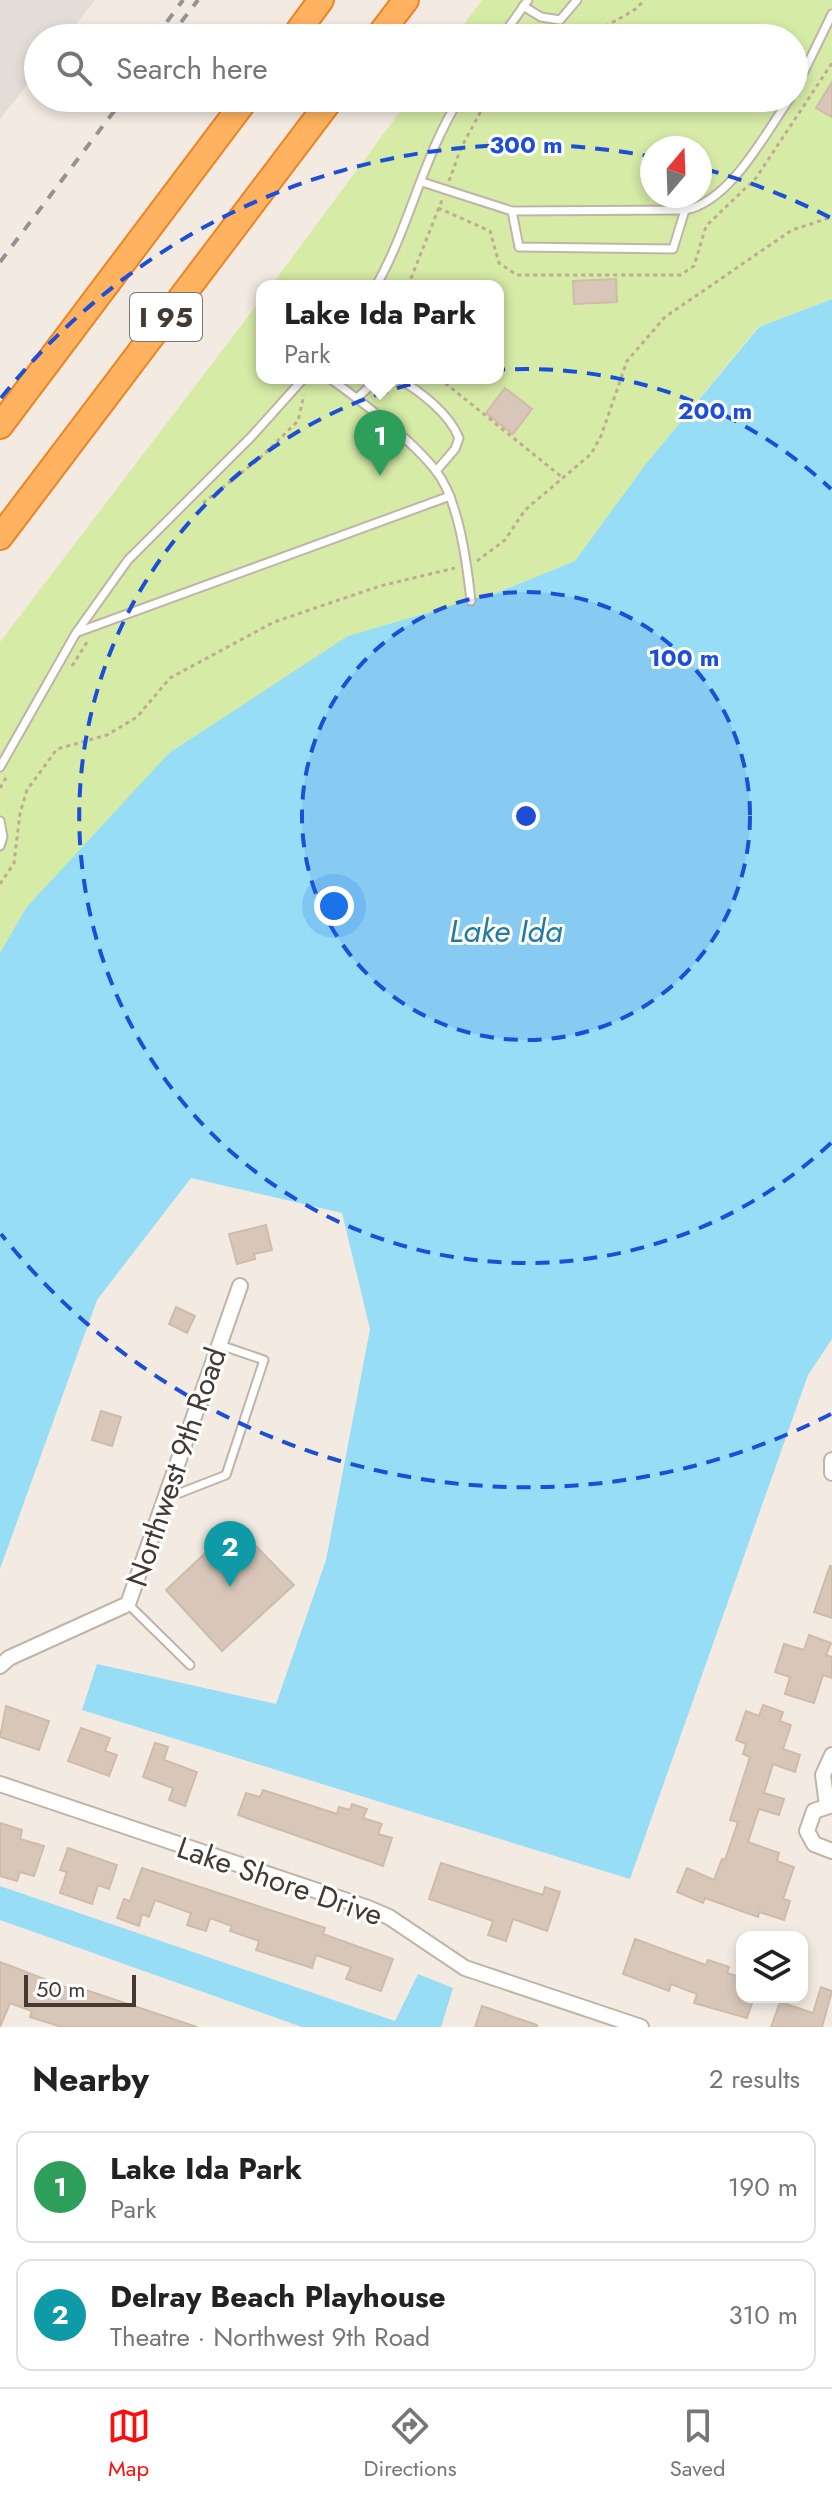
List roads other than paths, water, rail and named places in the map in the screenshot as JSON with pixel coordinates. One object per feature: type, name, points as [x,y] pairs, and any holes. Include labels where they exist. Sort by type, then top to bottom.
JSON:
[{"type":"highway","points":[[303,24],[321,0]]},
{"type":"highway","points":[[388,24],[406,0]]},
{"type":"highway","name":"I 95","points":[[0,426],[236,112]]},
{"type":"highway","name":"I 95","points":[[0,537],[321,112]]},
{"type":"street","name":"Northwest 9th Road","points":[[0,1666],[9,1658],[128,1604],[240,1286]]},
{"type":"street","points":[[832,1755],[823,1775],[830,1805],[814,1811],[807,1831],[814,1844],[832,1851]]},
{"type":"street","name":"Lake Shore Drive","points":[[0,1784],[368,1908],[398,1923],[465,1968],[641,2027]]},
{"type":"street","points":[[584,2027],[589,2010]]},
{"type":"lane","points":[[511,24],[526,3],[541,17],[560,20],[577,0]]},
{"type":"lane","points":[[808,66],[830,26],[832,14]]},
{"type":"lane","points":[[379,280],[400,241],[454,112]]},
{"type":"lane","points":[[422,182],[512,211],[685,210],[702,207],[726,188],[780,112]]},
{"type":"lane","points":[[512,211],[519,247],[673,249],[685,210]]},
{"type":"lane","points":[[0,767],[76,633],[128,560],[251,437],[299,384]]},
{"type":"lane","points":[[337,384],[357,398],[436,471],[450,496],[467,567],[471,601]]},
{"type":"lane","points":[[357,398],[372,384]]},
{"type":"lane","points":[[408,384],[454,425],[459,438],[455,449],[436,471]]},
{"type":"lane","points":[[76,633],[450,496]]},
{"type":"lane","points":[[0,821],[3,837],[0,846]]},
{"type":"lane","points":[[165,1498],[226,1475],[264,1360],[219,1344]]},
{"type":"lane","points":[[128,1604],[190,1665]]},
{"type":"water","name":"Lake Ida","points":[[832,299],[832,1339],[808,1375],[630,1879],[82,1710],[97,1664],[276,1704],[326,1560],[370,1329],[342,1213],[191,1178],[97,1300],[0,1569],[0,953],[26,908],[169,753],[348,636],[496,593],[575,561],[645,465],[759,327]]},
{"type":"water","points":[[0,1886],[395,2021],[418,1974],[453,1988],[441,2027],[302,2027],[0,1920]]},
{"type":"railway","points":[[165,24],[183,0]]},
{"type":"railway","points":[[180,24],[198,0]]},
{"type":"railway","points":[[0,262],[113,112]]},
{"type":"place","name":"Lake Ida Park","points":[[380,476]]},
{"type":"place","name":"Delray Beach Playhouse","points":[[230,1587]]}]
